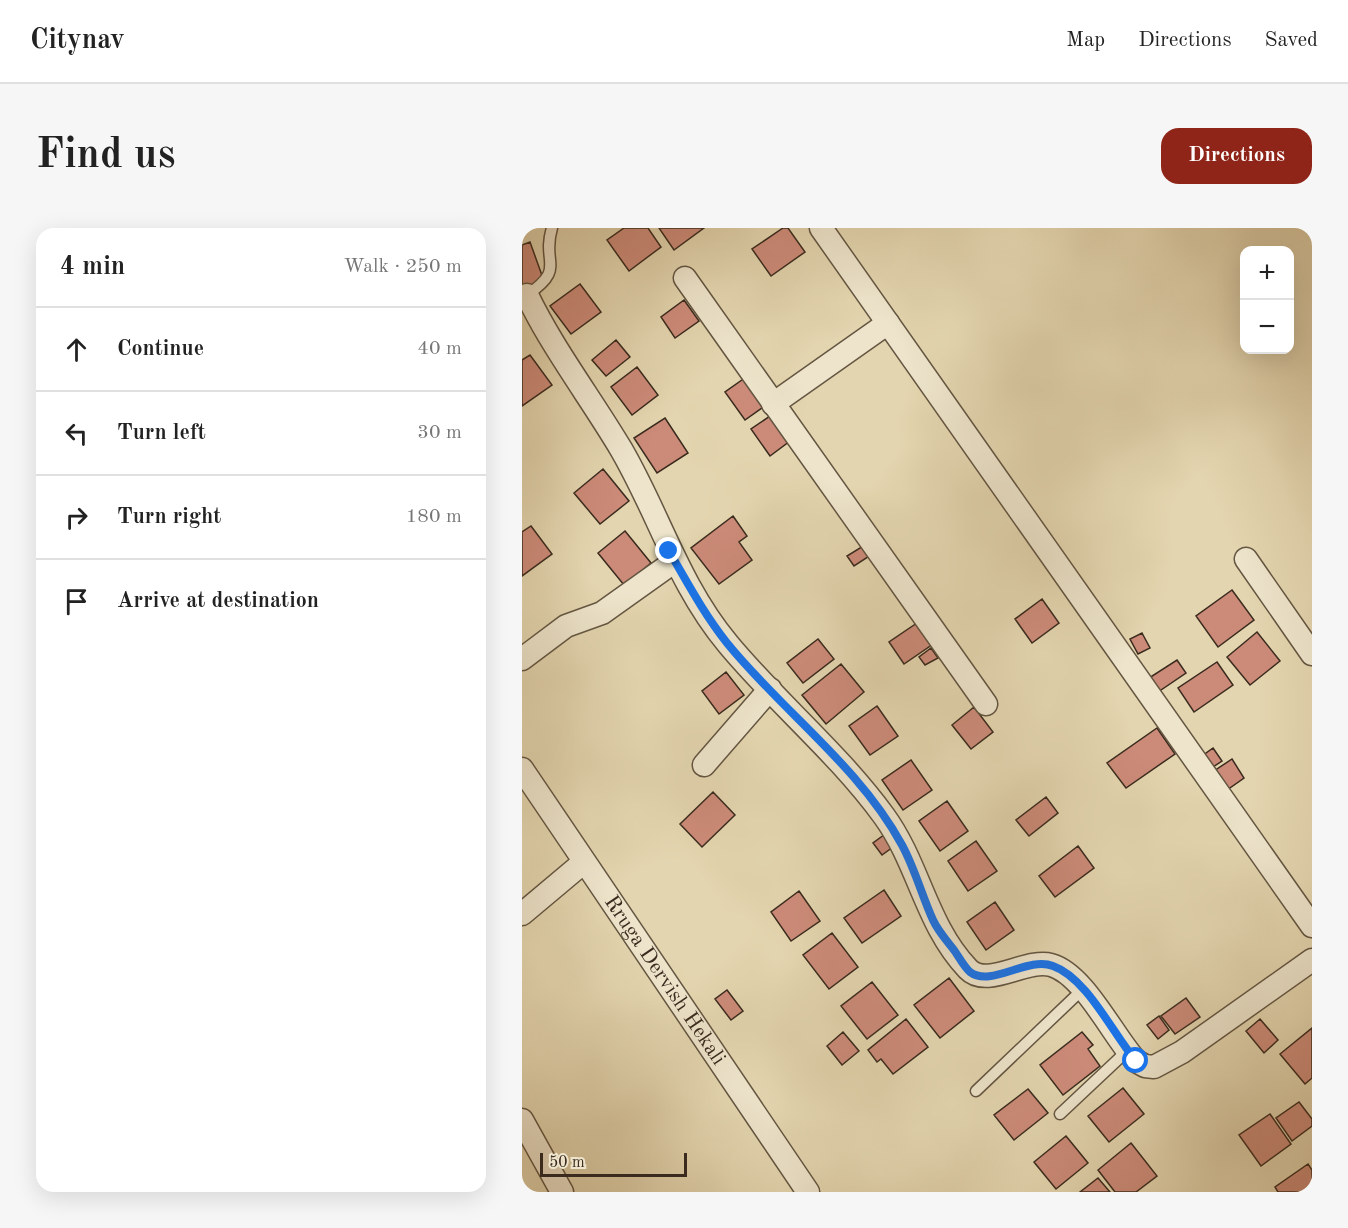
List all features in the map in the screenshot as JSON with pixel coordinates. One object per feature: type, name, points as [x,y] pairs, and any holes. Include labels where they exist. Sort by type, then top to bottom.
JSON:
[{"type":"street","points":[[821,228],[1312,926]]},
{"type":"street","points":[[685,278],[986,704]]},
{"type":"street","points":[[527,295],[544,329],[621,450],[699,605],[727,643],[854,779],[885,817],[903,846],[934,923],[969,971],[977,976],[990,976],[1034,963],[1052,965],[1069,974],[1083,989],[1136,1061],[1145,1066],[1154,1066],[1182,1052],[1312,960]]},
{"type":"street","points":[[773,404],[888,323]]},
{"type":"street","points":[[1246,559],[1312,654]]},
{"type":"street","points":[[522,659],[585,618],[617,604],[675,561]]},
{"type":"street","points":[[704,765],[770,689]]},
{"type":"street","name":"Rruga Dervish Hekali","points":[[522,769],[808,1192]]},
{"type":"street","points":[[522,914],[584,862]]},
{"type":"street","points":[[522,1120],[562,1192]]},
{"type":"lane","points":[[527,295],[545,283],[551,270],[548,240],[552,228]]},
{"type":"lane","points":[[976,1091],[1083,989]]},
{"type":"lane","points":[[1060,1114],[1127,1051]]},
{"type":"building","points":[[624,228],[648,228],[661,247],[629,271],[607,240]]},
{"type":"building","points":[[659,228],[704,228],[674,250]]},
{"type":"building","points":[[783,228],[788,228],[805,252],[771,276],[752,249]]},
{"type":"building","points":[[530,242],[544,281],[522,289],[522,245]]},
{"type":"building","points":[[580,284],[601,312],[571,334],[550,306]]},
{"type":"building","points":[[684,300],[699,321],[675,338],[661,317]]},
{"type":"building","points":[[616,340],[630,357],[606,376],[592,360]]},
{"type":"building","points":[[530,355],[552,385],[522,406],[522,360]]},
{"type":"building","points":[[637,367],[658,395],[632,415],[611,387]]},
{"type":"building","points":[[749,375],[769,403],[745,420],[725,392]]},
{"type":"building","points":[[776,412],[794,438],[770,456],[751,429]]},
{"type":"building","points":[[665,418],[688,453],[657,473],[634,438]]},
{"type":"building","points":[[603,469],[629,501],[600,524],[574,493]]},
{"type":"building","points":[[733,516],[747,536],[739,542],[752,560],[719,584],[691,548]]},
{"type":"building","points":[[531,526],[552,554],[522,576],[522,532]]},
{"type":"building","points":[[625,531],[651,563],[624,585],[598,553]]},
{"type":"building","points":[[868,543],[874,553],[854,566],[847,556]]},
{"type":"building","points":[[1232,590],[1254,620],[1218,647],[1196,616]]},
{"type":"building","points":[[1042,599],[1059,623],[1032,643],[1015,619]]},
{"type":"building","points":[[920,621],[936,642],[904,664],[889,642]]},
{"type":"building","points":[[1257,632],[1280,661],[1250,685],[1227,657]]},
{"type":"building","points":[[1142,633],[1150,648],[1138,654],[1130,639]]},
{"type":"building","points":[[818,639],[834,659],[803,683],[787,663]]},
{"type":"building","points":[[931,648],[938,658],[925,665],[919,657]]},
{"type":"building","points":[[1177,660],[1186,673],[1158,692],[1149,678]]},
{"type":"building","points":[[1217,662],[1233,685],[1194,712],[1178,688]]},
{"type":"building","points":[[841,664],[864,692],[826,724],[802,695]]},
{"type":"building","points":[[726,672],[744,695],[719,714],[702,691]]},
{"type":"building","points":[[877,706],[898,736],[870,755],[849,726]]},
{"type":"building","points":[[974,707],[993,732],[971,749],[952,725]]},
{"type":"building","points":[[1157,728],[1175,754],[1126,788],[1107,763]]},
{"type":"building","points":[[1213,748],[1222,761],[1210,769],[1202,756]]},
{"type":"building","points":[[1232,759],[1244,778],[1227,790],[1214,771]]},
{"type":"building","points":[[911,760],[932,790],[903,810],[882,780]]},
{"type":"building","points":[[713,792],[735,815],[702,847],[680,824]]},
{"type":"building","points":[[1046,797],[1058,813],[1029,836],[1016,820]]},
{"type":"building","points":[[947,801],[968,831],[940,851],[919,821]]},
{"type":"building","points":[[888,832],[897,844],[882,855],[873,843]]},
{"type":"building","points":[[976,841],[997,871],[968,891],[948,861]]},
{"type":"building","points":[[1078,846],[1094,868],[1055,897],[1039,876]]},
{"type":"building","points":[[884,890],[901,916],[862,943],[844,918]]},
{"type":"building","points":[[799,891],[820,921],[791,941],[771,912]]},
{"type":"building","points":[[995,902],[1014,930],[986,950],[967,922]]},
{"type":"building","points":[[832,933],[858,967],[829,989],[803,955]]},
{"type":"building","points":[[949,978],[974,1011],[940,1038],[914,1005]]},
{"type":"building","points":[[872,982],[898,1015],[867,1039],[841,1006]]},
{"type":"building","points":[[727,990],[743,1011],[731,1020],[715,999]]},
{"type":"building","points":[[1186,998],[1200,1017],[1175,1034],[1161,1016]]},
{"type":"building","points":[[1159,1016],[1169,1030],[1158,1039],[1147,1025]]},
{"type":"building","points":[[906,1019],[928,1047],[893,1074],[881,1059],[877,1062],[868,1050]]},
{"type":"building","points":[[1260,1019],[1278,1040],[1264,1053],[1246,1031]]},
{"type":"building","points":[[1312,1028],[1312,1078],[1305,1084],[1280,1054]]},
{"type":"building","points":[[843,1032],[859,1051],[842,1065],[827,1046]]},
{"type":"building","points":[[1082,1032],[1093,1045],[1088,1049],[1100,1066],[1063,1095],[1040,1065]]},
{"type":"building","points":[[1123,1088],[1144,1114],[1109,1142],[1088,1116]]},
{"type":"building","points":[[1028,1089],[1048,1113],[1014,1140],[994,1115]]},
{"type":"building","points":[[1299,1102],[1312,1119],[1312,1126],[1292,1141],[1276,1118]]},
{"type":"building","points":[[1270,1114],[1291,1144],[1261,1166],[1239,1135]]},
{"type":"building","points":[[1066,1136],[1088,1163],[1056,1189],[1034,1162]]},
{"type":"building","points":[[1131,1143],[1157,1176],[1136,1192],[1115,1192],[1098,1170]]},
{"type":"building","points":[[1308,1164],[1312,1170],[1312,1192],[1278,1192],[1275,1187]]},
{"type":"building","points":[[1098,1178],[1110,1192],[1080,1192]]},
{"type":"route","points":[[669,551],[699,605],[727,643],[759,679],[803,722],[885,817],[903,846],[934,923],[969,971],[977,976],[990,976],[1034,963],[1052,965],[1069,974],[1083,989],[1136,1061]]}]
